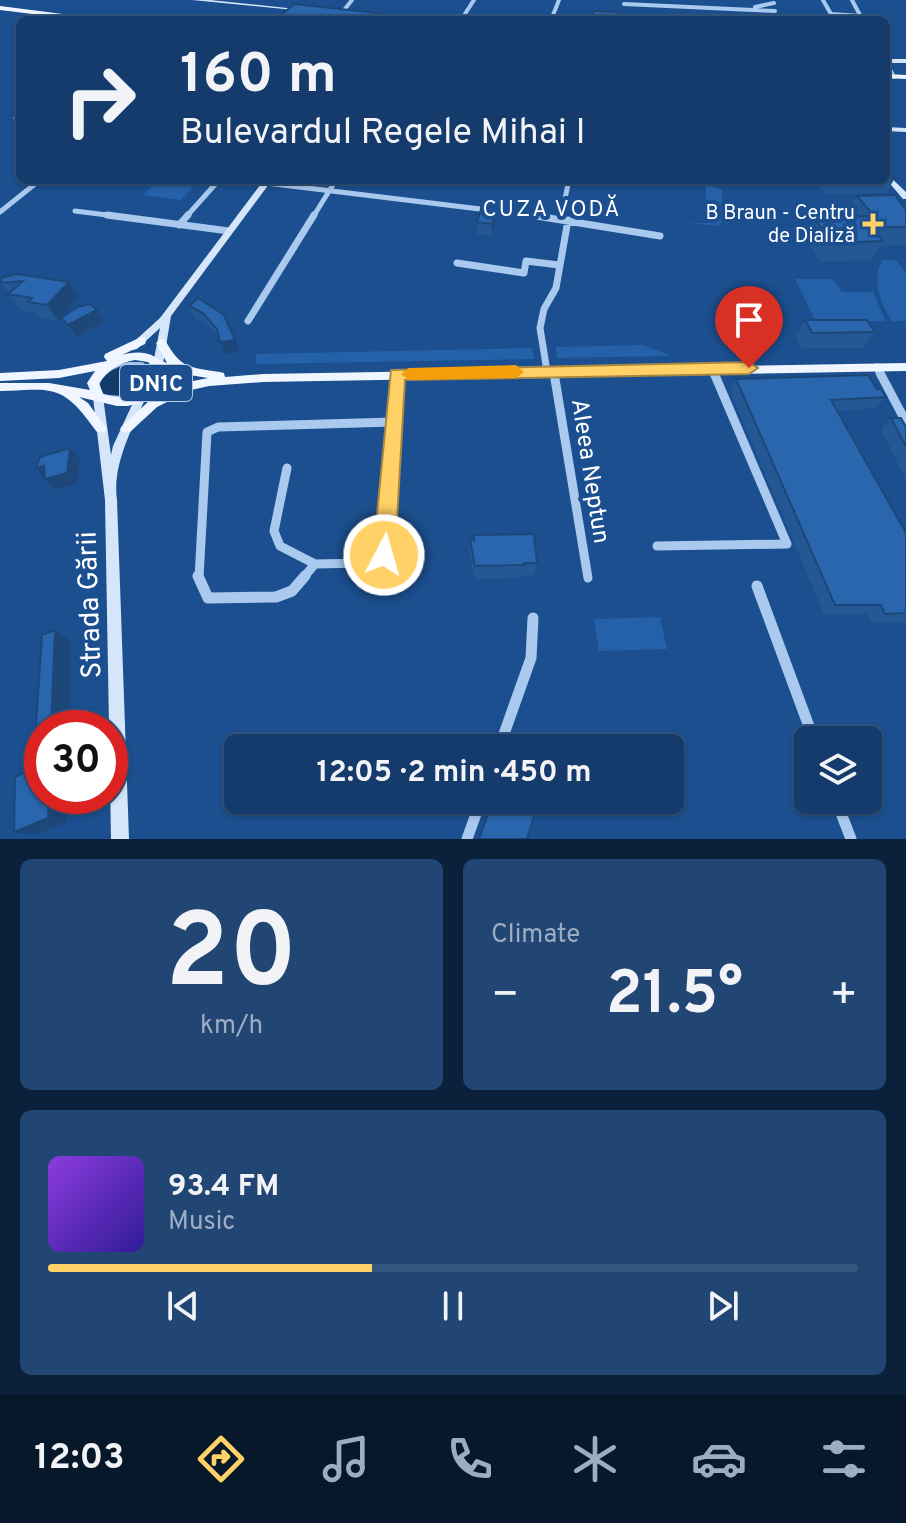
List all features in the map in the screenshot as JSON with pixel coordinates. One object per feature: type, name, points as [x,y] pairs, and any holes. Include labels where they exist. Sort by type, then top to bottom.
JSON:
[{"type":"main road","points":[[0,8],[63,16]]},
{"type":"main road","points":[[890,76],[906,77]]},
{"type":"main road","points":[[73,372],[141,341]]},
{"type":"main road","points":[[126,429],[153,404],[198,380],[170,360],[161,343]]},
{"type":"main road","name":"DN1C","points":[[0,377],[73,372],[141,356],[198,380],[712,368],[906,367]]},
{"type":"main road","name":"DN1C","points":[[96,396],[93,383],[113,362]]},
{"type":"main road","name":"DN1C","points":[[142,396],[158,381],[158,365]]},
{"type":"main road","name":"DN1C","points":[[0,387],[60,389],[96,396],[112,403],[198,380],[223,376],[263,378]]},
{"type":"main road","points":[[60,389],[84,406],[101,429]]},
{"type":"street","points":[[194,0],[308,10]]},
{"type":"street","points":[[341,14],[352,0]]},
{"type":"street","points":[[823,0],[831,14],[846,16]]},
{"type":"street","points":[[746,9],[774,1],[777,16]]},
{"type":"street","points":[[624,2],[775,11]]},
{"type":"street","points":[[329,12],[361,16]]},
{"type":"street","points":[[890,179],[906,197]]},
{"type":"street","points":[[0,212],[35,184]]},
{"type":"street","points":[[179,225],[215,184]]},
{"type":"street","points":[[113,362],[141,341],[168,312],[265,184]]},
{"type":"street","points":[[281,184],[565,219],[660,236]]},
{"type":"street","points":[[248,321],[333,184]]},
{"type":"street","name":"Aleea Neptun","points":[[569,184],[556,288],[544,309],[540,328],[551,371],[588,578]]},
{"type":"street","points":[[75,211],[229,231]]},
{"type":"street","points":[[457,263],[524,273],[526,261],[559,265]]},
{"type":"street","points":[[158,365],[168,312]]},
{"type":"street","points":[[877,367],[906,422]]},
{"type":"street","points":[[657,546],[787,544],[712,368]]},
{"type":"street","points":[[287,468],[274,531],[280,546],[315,564],[377,562],[384,555],[397,374]]},
{"type":"street","name":"Strada Gării","points":[[96,396],[110,488],[120,839]]},
{"type":"street","name":"Strada Gării","points":[[110,488],[126,429],[142,396]]},
{"type":"street","points":[[315,564],[292,591],[276,597],[208,598],[197,574],[207,432],[218,427],[394,422]]},
{"type":"street","points":[[757,586],[809,726]]},
{"type":"street","points":[[504,734],[531,658],[533,618]]},
{"type":"street","points":[[467,839],[476,814]]},
{"type":"street","points":[[841,814],[851,839]]},
{"type":"street","name":"Strada Gării","points":[[120,816],[128,839]]},
{"type":"shaded area","points":[[154,184],[195,184],[181,200],[143,195]]},
{"type":"shaded area","points":[[706,184],[722,190],[722,222],[719,226],[688,223],[706,223]]},
{"type":"shaded area","points":[[883,260],[896,260],[906,273],[906,321],[892,321],[884,307],[877,283]]},
{"type":"shaded area","points":[[795,279],[833,279],[842,292],[873,292],[886,321],[816,322]]},
{"type":"shaded area","points":[[642,345],[672,356],[557,358],[556,347]]},
{"type":"shaded area","points":[[532,348],[534,359],[256,364],[256,354]]},
{"type":"shaded area","points":[[129,363],[142,363],[150,369],[151,377],[147,384],[131,395],[103,395],[98,386],[106,373]]},
{"type":"shaded area","points":[[660,617],[667,649],[599,651],[594,619]]},
{"type":"building","points":[[294,4],[378,13],[375,16],[280,16]]},
{"type":"building","points":[[594,11],[618,12],[617,16],[592,16]]},
{"type":"building","points":[[895,195],[906,210],[906,227],[871,227],[883,241],[832,243],[814,218],[874,216],[857,196]]},
{"type":"building","points":[[482,206],[497,208],[492,224],[477,222]]},
{"type":"building","points":[[17,274],[69,282],[47,305],[28,302],[32,298],[8,294],[23,281],[1,283],[1,278]]},
{"type":"building","points":[[198,298],[224,315],[235,340],[220,342],[217,329],[203,313],[189,306]]},
{"type":"building","points":[[90,304],[97,310],[68,325],[61,318],[77,307]]},
{"type":"building","points":[[805,320],[867,320],[875,332],[812,333]]},
{"type":"building","points":[[868,375],[886,397],[831,400],[906,533],[906,613],[885,614],[881,605],[835,605],[736,379]]},
{"type":"building","points":[[891,418],[901,418],[906,427],[906,447]]},
{"type":"building","points":[[70,448],[67,473],[45,479],[44,466],[36,468],[40,457]]},
{"type":"building","points":[[534,534],[537,563],[475,566],[470,540],[474,540],[474,535]]},
{"type":"building","points":[[55,630],[52,710],[37,710],[42,635]]},
{"type":"building","points":[[24,772],[24,814],[48,814],[48,818],[14,832],[15,777]]},
{"type":"building","points":[[488,814],[534,814],[527,839],[479,839]]},
{"type":"slow traffic","points":[[409,374],[516,372]]},
{"type":"place","name":"B Braun - Centru de Dializă","points":[[873,224]]},
{"type":"district","name":"CUZA VODĂ","points":[[552,208]]},
{"type":"route","points":[[384,555],[397,374],[749,368]]}]
